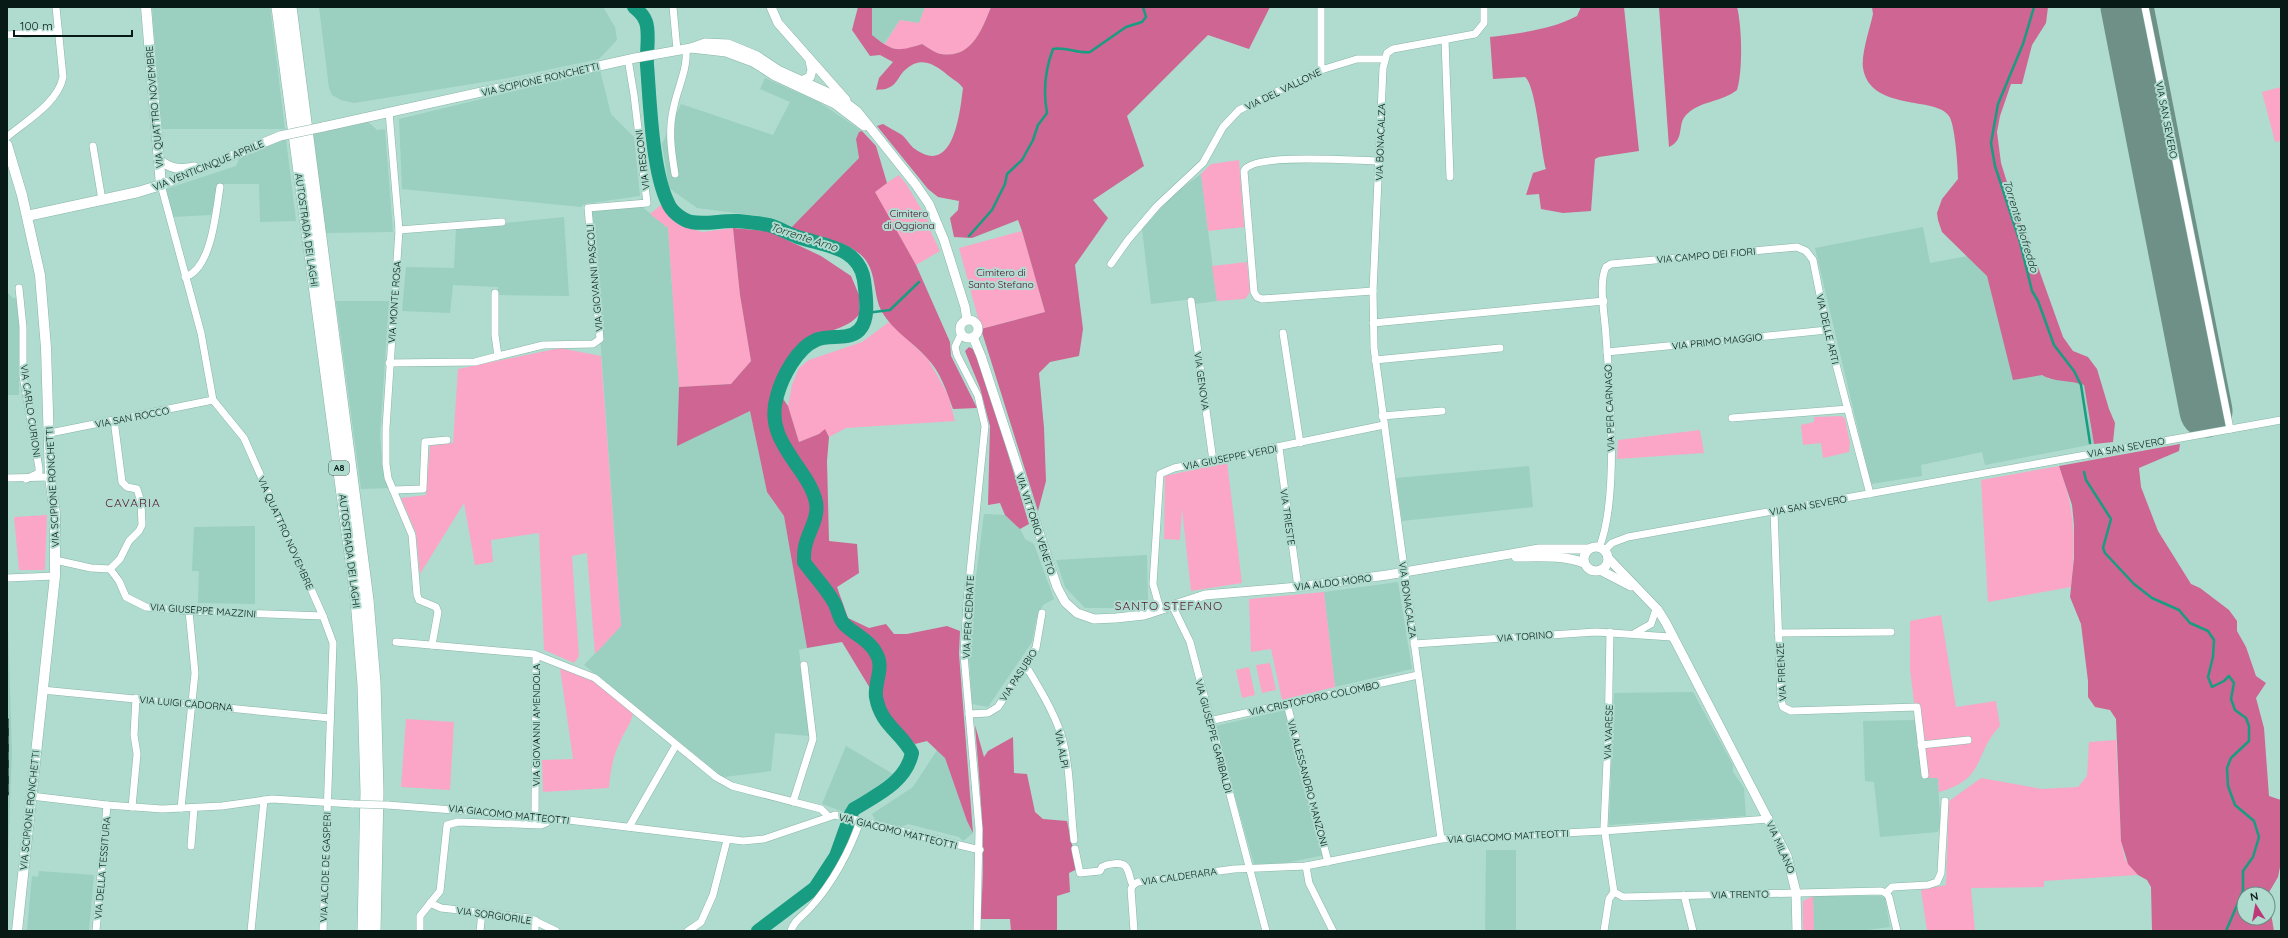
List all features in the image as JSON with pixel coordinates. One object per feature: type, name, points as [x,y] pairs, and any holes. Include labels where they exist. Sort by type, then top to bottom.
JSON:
[{"type":"highway","name":"AUTOSTRADA DEI LAGHI","points":[[278,7],[356,599],[364,685],[367,792],[364,931]]},
{"type":"highway","name":"AUTOSTRADA DEI LAGHI","points":[[290,7],[367,600],[374,683],[377,792],[374,931]]},
{"type":"main road","name":"VIA QUATTRO NOVEMBRE","points":[[146,7],[161,185]]},
{"type":"main road","name":"VIA SCIPIONE RONCHETTI","points":[[8,149],[27,216],[40,275],[46,348],[50,433],[50,477],[55,514],[55,576],[18,930]]},
{"type":"main road","name":"VIA VENTICINQUE APRILE","points":[[27,216],[102,200],[161,185]]},
{"type":"street","points":[[7,137],[50,102],[62,83],[63,77],[56,7]]},
{"type":"street","points":[[673,7],[685,49],[686,64],[674,106],[671,125],[670,143],[675,174]]},
{"type":"street","points":[[772,7],[778,23],[850,104]]},
{"type":"street","points":[[1321,70],[1322,7]]},
{"type":"street","points":[[1384,59],[1387,53],[1393,49],[1475,34],[1484,23],[1484,7]]},
{"type":"street","name":"VIA SAN SEVERO","points":[[1604,552],[1612,543],[1628,536],[2230,429],[2145,7]]},
{"type":"street","points":[[7,35],[58,31]]},
{"type":"street","points":[[1445,40],[1450,177]]},
{"type":"street","name":"VIA SCIPIONE RONCHETTI","points":[[389,112],[656,53],[685,49],[705,43],[728,44],[757,56],[778,70],[821,93]]},
{"type":"street","name":"VIA SCIPIONE RONCHETTI","points":[[685,49],[726,52],[739,56],[753,62],[775,76],[821,93]]},
{"type":"street","name":"VIA RESCONI","points":[[588,208],[647,203],[631,59]]},
{"type":"street","name":"VIA DEL VALLONE","points":[[1111,264],[1128,240],[1157,206],[1208,157],[1230,117],[1250,103],[1321,70],[1357,59],[1384,59]]},
{"type":"street","name":"VIA BONACALZA","points":[[1384,59],[1373,291],[1375,360],[1441,839]]},
{"type":"street","points":[[801,81],[810,77],[812,70],[810,60]]},
{"type":"street","points":[[821,93],[823,75]]},
{"type":"street","name":"VIA VITTORIO VENETO","points":[[821,93],[850,104],[857,111],[916,185],[938,222],[966,307],[967,320],[975,322],[977,326],[976,334],[973,337],[981,356],[1057,587],[1065,602],[1077,613],[1094,619],[1144,615],[1172,605]]},
{"type":"street","name":"VIA VITTORIO VENETO","points":[[821,93],[845,110],[877,137]]},
{"type":"street","name":"VIA VENTICINQUE APRILE","points":[[161,185],[280,136],[389,112]]},
{"type":"street","name":"VIA MONTE ROSA","points":[[389,112],[399,230],[385,452],[388,478],[412,535],[417,596],[419,600],[436,607],[438,612],[432,645]]},
{"type":"street","points":[[94,146],[102,200]]},
{"type":"street","points":[[158,159],[167,166],[177,169],[216,162]]},
{"type":"street","points":[[1373,291],[1262,299],[1257,297],[1254,292],[1244,171],[1246,167],[1252,164],[1287,159],[1379,161]]},
{"type":"street","name":"VIA QUATTRO NOVEMBRE","points":[[161,185],[202,337],[213,400],[244,438],[323,616],[333,643],[328,802]]},
{"type":"street","points":[[185,277],[190,275],[198,267],[207,252],[220,187]]},
{"type":"street","name":"VIA GIOVANNI PASCOLI","points":[[390,362],[475,362],[543,345],[593,344],[600,339],[588,208]]},
{"type":"street","points":[[399,230],[502,222]]},
{"type":"street","name":"VIA CAMPO DEI FIORI","points":[[1606,267],[1618,262],[1797,247],[1806,251]]},
{"type":"street","name":"VIA DELLE ARTI","points":[[1806,251],[1812,260],[1827,330],[1870,494]]},
{"type":"street","name":"VIA PER CARNAGO","points":[[1604,552],[1609,490],[1610,436],[1607,352],[1602,279],[1606,267]]},
{"type":"street","name":"VIA CARLO CURIONI","points":[[19,288],[23,327],[23,376],[39,468],[39,473],[26,479]]},
{"type":"street","points":[[495,293],[494,335],[498,356]]},
{"type":"street","name":"VIA GENOVA","points":[[1191,301],[1213,461]]},
{"type":"street","points":[[1373,323],[1604,301]]},
{"type":"street","points":[[967,320],[960,325],[961,334],[966,337],[973,337]]},
{"type":"street","name":"VIA PRIMO MAGGIO","points":[[1607,352],[1827,330]]},
{"type":"street","points":[[1283,333],[1300,443]]},
{"type":"street","name":"VIA PER CEDRATE","points":[[961,334],[955,347],[978,396],[985,426],[967,601],[964,655],[980,850],[977,931]]},
{"type":"street","points":[[1375,360],[1500,348]]},
{"type":"street","name":"VIA SAN ROCCO","points":[[50,433],[213,400]]},
{"type":"street","points":[[1732,418],[1848,409]]},
{"type":"street","points":[[1382,416],[1442,411]]},
{"type":"street","points":[[55,560],[91,568],[110,569],[120,559],[129,541],[139,531],[142,525],[139,494],[137,489],[127,487],[122,482],[114,420]]},
{"type":"street","points":[[2230,429],[2281,420]]},
{"type":"street","name":"VIA GIUSEPPE VERDI","points":[[1160,609],[1152,584],[1160,474],[1174,468],[1279,448],[1384,425]]},
{"type":"street","points":[[393,490],[423,489],[425,442],[447,440]]},
{"type":"street","name":"VIA TRIESTE","points":[[1279,448],[1298,587]]},
{"type":"street","points":[[7,478],[26,479],[50,477]]},
{"type":"street","name":"VIA FIRENZE","points":[[1774,510],[1781,700],[1783,707],[1791,711],[1917,707],[1922,745]]},
{"type":"street","name":"VIA ALDO MORO","points":[[1172,605],[1205,595],[1298,587],[1404,573],[1539,549],[1589,549]]},
{"type":"street","points":[[1589,549],[1604,552],[1606,565],[1600,570],[1589,569],[1584,564],[1585,553],[1589,549]]},
{"type":"street","name":"VIA MILANO","points":[[1604,552],[1649,601],[1666,623],[1768,819],[1792,869],[1796,892],[1797,931]]},
{"type":"street","name":"VIA ALDO MORO","points":[[1495,558],[1562,558],[1572,559],[1584,564]]},
{"type":"street","name":"VIA GIUSEPPE MAZZINI","points":[[110,569],[119,581],[124,594],[130,600],[146,607],[189,611],[323,616]]},
{"type":"street","name":"VIA MILANO","points":[[1600,570],[1636,588]]},
{"type":"street","points":[[7,578],[55,576]]},
{"type":"street","name":"VIA MILANO","points":[[1649,601],[1671,637],[1678,645]]},
{"type":"street","name":"VIA GIUSEPPE GARIBALDI","points":[[1172,605],[1190,642],[1209,721],[1266,931]]},
{"type":"street","points":[[181,808],[195,673],[189,611]]},
{"type":"street","points":[[1635,633],[1651,624],[1655,612]]},
{"type":"street","name":"VIA PASUBIO","points":[[969,714],[994,711],[1036,648],[1042,613]]},
{"type":"street","name":"VIA TORINO","points":[[1414,644],[1610,632],[1671,637]]},
{"type":"street","name":"VIA VARESE","points":[[1610,632],[1610,710],[1604,832],[1614,892]]},
{"type":"street","points":[[1778,633],[1891,632]]},
{"type":"street","name":"VIA GIOVANNI AMENDOLA","points":[[396,642],[534,654],[536,656],[535,816]]},
{"type":"street","points":[[536,656],[550,659],[595,678],[709,772],[732,786],[821,809],[828,816]]},
{"type":"street","points":[[793,802],[813,739],[804,665]]},
{"type":"street","name":"VIA ALPI","points":[[1024,668],[1029,671],[1050,708],[1061,735],[1065,751],[1074,840]]},
{"type":"street","name":"VIA CRISTOFORO COLOMBO","points":[[1209,721],[1418,675]]},
{"type":"street","name":"VIA LUIGI CADORNA","points":[[42,690],[191,703],[330,718]]},
{"type":"street","points":[[132,807],[137,754],[134,735],[136,698]]},
{"type":"street","name":"VIA ALESSANDRO MANZONI","points":[[1287,704],[1328,862]]},
{"type":"street","points":[[1925,775],[1922,745],[1968,740]]},
{"type":"street","points":[[629,827],[676,744]]},
{"type":"street","name":"VIA GIACOMO MATTEOTTI","points":[[31,796],[132,807],[194,808],[264,800],[388,805],[535,816],[743,841],[764,839],[828,816],[841,816],[980,850]]},
{"type":"street","points":[[251,931],[264,800]]},
{"type":"street","points":[[1886,893],[1892,887],[1936,882],[1941,873],[1945,800]]},
{"type":"street","name":"VIA ALCIDE DE GASPERI","points":[[323,931],[328,802]]},
{"type":"street","name":"VIA DELLA TESSITURA","points":[[96,931],[107,805]]},
{"type":"street","points":[[191,846],[194,808]]},
{"type":"street","points":[[420,931],[420,916],[440,892],[446,824],[458,822],[546,824],[551,818]]},
{"type":"street","name":"VIA GIACOMO MATTEOTTI","points":[[1249,869],[1306,866],[1441,839],[1604,832],[1768,819]]},
{"type":"street","points":[[791,931],[797,919],[810,908],[834,874],[858,820]]},
{"type":"street","points":[[688,931],[701,922],[713,895],[727,840]]},
{"type":"street","name":"VIA CALDERARA","points":[[1074,849],[1080,873],[1100,872],[1102,867],[1107,864],[1122,864],[1126,867],[1133,885],[1138,882],[1212,872],[1249,869]]},
{"type":"street","points":[[1306,866],[1309,883],[1333,931]]},
{"type":"street","points":[[1133,885],[1131,889],[1134,931]]},
{"type":"street","points":[[1604,931],[1609,899],[1614,892]]},
{"type":"street","name":"VIA TRENTO","points":[[1614,892],[1623,897],[1796,892]]},
{"type":"street","points":[[1796,892],[1886,893],[1889,897],[1897,931]]},
{"type":"street","points":[[1684,895],[1693,931]]},
{"type":"street","name":"VIA SORGIORILE","points":[[430,903],[441,908],[482,912],[535,920],[556,931]]},
{"type":"street","points":[[480,931],[482,912]]},
{"type":"street","points":[[535,920],[535,931]]},
{"type":"shaded area","points":[[152,7],[270,7],[285,129],[162,129]]},
{"type":"shaded area","points":[[319,7],[603,7],[615,27],[617,40],[599,59],[509,78],[354,103],[341,100],[332,95],[329,88]]},
{"type":"shaded area","points":[[858,7],[872,7],[872,35],[885,45],[896,49],[901,49],[922,44],[941,54],[952,54],[961,52],[974,41],[984,24],[991,7],[1270,7],[1249,49],[1208,35],[1127,116],[1144,166],[1093,200],[1108,218],[1075,265],[1083,329],[1079,356],[1050,362],[1039,373],[1044,428],[1046,481],[1038,511],[981,329],[1045,312],[1022,231],[1018,220],[972,238],[954,237],[950,218],[958,210],[959,201],[938,197],[928,189],[877,126],[883,124],[902,135],[915,149],[928,155],[939,155],[947,148],[957,125],[963,88],[939,69],[925,62],[920,62],[915,63],[905,70],[891,87],[876,90],[879,78],[893,62],[880,55],[870,56],[852,30]]},
{"type":"shaded area","points":[[872,7],[925,7],[919,23],[900,20],[884,44],[872,35]]},
{"type":"shaded area","points":[[1581,7],[1624,7],[1639,151],[1599,157],[1595,159],[1591,211],[1563,213],[1541,209],[1539,194],[1526,195],[1533,173],[1546,169],[1535,105],[1529,83],[1525,77],[1493,79],[1490,37],[1556,25],[1577,16]]},
{"type":"shaded area","points":[[1659,7],[1737,7],[1741,37],[1741,61],[1737,90],[1725,97],[1698,106],[1687,114],[1682,122],[1677,140],[1669,147]]},
{"type":"shaded area","points":[[1872,7],[2048,7],[2046,23],[2032,45],[2022,84],[2011,84],[2000,116],[1997,132],[2001,163],[2019,221],[2028,237],[2031,253],[2038,267],[2063,337],[2073,351],[2088,357],[2097,369],[2109,409],[2115,423],[2113,442],[2094,444],[2084,385],[2051,379],[2042,375],[2013,380],[1987,276],[1942,232],[1938,220],[1937,213],[1942,199],[1958,179],[1956,146],[1951,121],[1949,116],[1942,110],[1931,106],[1890,97],[1878,91],[1868,82],[1863,68],[1863,62],[1864,48],[1873,14]]},
{"type":"shaded area","points":[[600,70],[611,114],[634,137],[640,196],[584,204],[581,207],[402,189],[399,119]]},
{"type":"shaded area","points":[[765,78],[819,102],[862,131],[859,132],[856,139],[859,158],[788,231],[765,217],[697,208],[669,188],[662,144],[681,104],[773,135],[790,102],[760,89]]},
{"type":"shaded area","points":[[367,121],[377,130],[385,129],[393,232],[324,233],[312,133]]},
{"type":"shaded area","points":[[862,131],[876,146],[887,183],[875,192],[916,265],[950,342],[951,356],[977,408],[953,409],[943,382],[932,363],[897,331],[882,312],[870,267],[860,254],[844,244],[835,241],[788,231],[859,158],[856,139],[859,132]]},
{"type":"shaded area","points":[[286,139],[296,221],[260,222],[259,184],[219,184],[211,215],[172,217],[166,189],[236,166],[239,159],[244,155]]},
{"type":"shaded area","points":[[1201,174],[1217,301],[1194,304],[1194,299],[1151,304],[1142,229],[1174,194]]},
{"type":"shaded area","points":[[641,206],[668,228],[679,387],[677,445],[750,410],[767,492],[784,516],[807,648],[799,650],[809,736],[775,733],[771,771],[724,777],[713,773],[713,769],[584,665],[621,626],[591,211]]},
{"type":"shaded area","points":[[564,217],[569,296],[498,295],[498,287],[453,285],[450,313],[402,311],[406,267],[454,268],[456,228]]},
{"type":"shaded area","points":[[1923,227],[1930,263],[1968,256],[1987,276],[1997,315],[2042,375],[2049,379],[2070,380],[2084,385],[2094,444],[1985,465],[1982,452],[1921,465],[1922,476],[1871,484],[1815,248]]},
{"type":"shaded area","points":[[733,228],[768,231],[821,256],[851,276],[859,295],[859,315],[847,324],[807,340],[796,348],[788,360],[775,387],[788,406],[799,442],[819,434],[825,429],[829,437],[827,461],[829,541],[857,544],[859,573],[837,587],[848,618],[869,628],[886,624],[894,634],[907,634],[947,626],[960,631],[959,654],[973,833],[967,821],[945,758],[927,741],[915,744],[885,713],[842,642],[807,648],[784,516],[767,492],[750,411],[677,446],[679,387],[731,384],[751,361],[740,295]]},
{"type":"shaded area","points":[[7,268],[8,293],[13,298],[19,298],[19,395],[7,395]]},
{"type":"shaded area","points":[[336,301],[389,301],[380,435],[383,471],[389,488],[361,489]]},
{"type":"shaded area","points":[[969,347],[975,350],[985,377],[1029,524],[1020,529],[1005,515],[1000,503],[988,505],[990,426],[980,388],[965,351]]},
{"type":"shaded area","points":[[2180,444],[2179,451],[2139,468],[2141,487],[2158,531],[2191,584],[2200,588],[2229,610],[2237,621],[2237,631],[2246,647],[2256,676],[2266,683],[2256,698],[2264,728],[2269,796],[2281,800],[2281,862],[2278,877],[2273,886],[2236,886],[2236,926],[2273,926],[2274,931],[2152,931],[2151,887],[2147,880],[2138,875],[2128,864],[2121,841],[2116,719],[2110,710],[2095,707],[2088,697],[2088,681],[2081,624],[2070,597],[2074,558],[2074,525],[2072,505],[2059,466]]},
{"type":"shaded area","points":[[1529,466],[1533,507],[1402,521],[1396,478]]},
{"type":"shaded area","points":[[984,514],[1005,515],[1020,529],[1025,539],[1034,544],[1054,599],[1043,605],[1036,620],[1032,642],[988,707],[972,704],[969,656],[973,601]]},
{"type":"shaded area","points":[[255,526],[255,604],[198,603],[199,571],[192,571],[194,527]]},
{"type":"shaded area","points":[[1147,555],[1148,603],[1145,607],[1085,608],[1065,587],[1056,560]]},
{"type":"shaded area","points":[[1398,582],[1412,669],[1335,687],[1324,592]]},
{"type":"shaded area","points":[[7,597],[12,753],[7,879]]},
{"type":"shaded area","points":[[1693,692],[1733,765],[1733,772],[1744,788],[1746,816],[1609,825],[1614,693]]},
{"type":"shaded area","points":[[1285,710],[1325,855],[1285,863],[1254,864],[1215,726]]},
{"type":"shaded area","points":[[1917,720],[1938,778],[1940,821],[1938,832],[1880,837],[1874,782],[1865,781],[1863,721]]},
{"type":"shaded area","points":[[975,725],[984,757],[988,751],[1013,737],[1014,773],[1027,774],[1035,812],[1043,819],[1067,821],[1077,869],[1069,873],[1070,892],[1057,896],[1057,931],[1011,931],[1010,919],[980,919],[983,846],[981,797]]},
{"type":"shaded area","points":[[846,746],[893,774],[874,789],[855,800],[844,812],[822,804]]},
{"type":"shaded area","points":[[937,750],[945,758],[967,821],[973,833],[963,841],[959,837],[908,824],[901,827],[875,820],[872,814],[913,787]]},
{"type":"shaded area","points":[[1486,850],[1516,850],[1516,931],[1485,931]]},
{"type":"shaded area","points":[[39,871],[94,875],[89,931],[27,931],[32,876],[38,877]]},
{"type":"shaded area","points":[[1813,896],[1880,896],[1885,898],[1890,927],[1859,931],[1814,931]]},
{"type":"green space","points":[[925,7],[991,7],[984,24],[974,41],[961,52],[941,54],[922,44],[901,51],[884,45],[900,20],[919,23]]},
{"type":"green space","points":[[2281,87],[2281,141],[2275,142],[2262,92]]},
{"type":"green space","points":[[1239,160],[1244,227],[1208,231],[1201,174],[1211,164]]},
{"type":"green space","name":"Cimitero di Oggiona","points":[[899,175],[907,185],[930,224],[928,226],[940,251],[916,265],[874,191]]},
{"type":"green space","points":[[661,205],[681,226],[703,232],[733,228],[740,295],[751,361],[731,384],[679,387],[668,228],[650,214]]},
{"type":"green space","name":"Cimitero di Santo Stefano","points":[[1022,231],[1045,312],[981,329],[959,248]]},
{"type":"green space","points":[[1247,262],[1250,292],[1245,299],[1217,301],[1212,266]]},
{"type":"green space","points":[[889,322],[928,359],[948,395],[955,421],[846,428],[829,437],[825,430],[799,442],[788,406],[792,385],[799,368],[809,360],[862,342]]},
{"type":"green space","points":[[560,348],[601,356],[621,626],[595,654],[587,553],[572,556],[579,656],[574,663],[544,650],[539,533],[491,540],[493,562],[475,565],[464,503],[420,574],[416,533],[401,498],[426,495],[430,446],[453,443],[458,369]]},
{"type":"green space","points":[[1841,416],[1845,418],[1850,443],[1849,452],[1823,458],[1821,443],[1803,445],[1801,425],[1814,422],[1814,417]]},
{"type":"green space","points":[[1700,430],[1704,453],[1617,459],[1618,440]]},
{"type":"green space","points":[[1227,462],[1242,583],[1191,591],[1182,509],[1180,540],[1164,539],[1165,476]]},
{"type":"green space","points":[[2059,466],[2068,497],[2073,525],[2074,540],[2071,587],[1988,602],[1981,480]]},
{"type":"green space","points":[[47,515],[45,570],[19,570],[14,517]]},
{"type":"green space","points":[[1324,592],[1335,687],[1282,700],[1271,649],[1251,652],[1249,599]]},
{"type":"green space","points":[[1941,615],[1956,707],[1996,701],[2000,726],[1986,746],[1972,773],[1965,780],[1954,787],[1939,792],[1938,778],[1923,778],[1910,669],[1910,621]]},
{"type":"green space","points":[[1270,663],[1276,690],[1262,693],[1256,665]]},
{"type":"green space","points":[[1249,667],[1255,695],[1242,698],[1236,670]]},
{"type":"green space","points":[[560,668],[593,681],[633,713],[631,721],[615,753],[609,788],[543,792],[542,760],[573,759]]},
{"type":"green space","points":[[406,719],[454,722],[450,790],[401,787]]},
{"type":"green space","points":[[2116,740],[2121,841],[2125,859],[2138,875],[2044,881],[2044,887],[1971,888],[1975,931],[1927,931],[1921,890],[1946,885],[1949,801],[1981,778],[2042,789],[2078,787],[2087,776],[2089,742]]},
{"type":"green space","points":[[1813,896],[1814,931],[1803,931],[1803,901]]},
{"type":"waterway","name":"Torrente Arno","points":[[634,7],[644,18],[647,27],[647,65],[655,155],[658,173],[663,189],[668,203],[674,212],[691,222],[703,223],[738,221],[765,224],[797,237],[831,246],[849,255],[856,261],[861,269],[864,280],[866,313],[861,328],[855,333],[847,336],[816,340],[803,349],[791,364],[779,388],[774,412],[776,427],[781,440],[788,453],[805,477],[816,502],[816,514],[806,541],[804,562],[832,598],[842,622],[870,645],[877,655],[880,665],[876,687],[878,707],[886,721],[912,753],[909,763],[897,780],[881,793],[854,809],[836,856],[815,888],[758,931]]},
{"type":"waterway","points":[[969,236],[992,210],[1005,184],[1007,174],[1022,160],[1033,140],[1038,125],[1047,113],[1045,97],[1046,81],[1048,65],[1053,49],[1062,48],[1080,52],[1090,52],[1126,27],[1142,22],[1146,17],[1143,7]]},
{"type":"waterway","name":"Torrente Riofreddo","points":[[2034,7],[2023,44],[1998,104],[1991,143],[1995,166],[2020,242],[2032,291],[2038,301],[2054,345],[2074,371],[2081,385],[2090,443]]},
{"type":"waterway","points":[[866,313],[890,310],[919,282]]},
{"type":"waterway","name":"Torrente Riofreddo","points":[[2084,472],[2086,480],[2111,519],[2103,548],[2105,553],[2134,584],[2152,598],[2179,610],[2190,623],[2208,631],[2214,640],[2213,657],[2208,677],[2212,687],[2224,681],[2229,676],[2234,683],[2231,699],[2235,710],[2246,718],[2249,726],[2249,741],[2231,758],[2227,768],[2228,786],[2235,805],[2254,821],[2259,837],[2253,857],[2243,871],[2243,891],[2226,931]]},
{"type":"runway","points":[[2127,7],[2206,411]]},
{"type":"railway","points":[[7,720],[7,794]]},
{"type":"district","name":"CAVARIA","points":[[133,503]]},
{"type":"district","name":"SANTO STEFANO","points":[[1169,606]]}]
